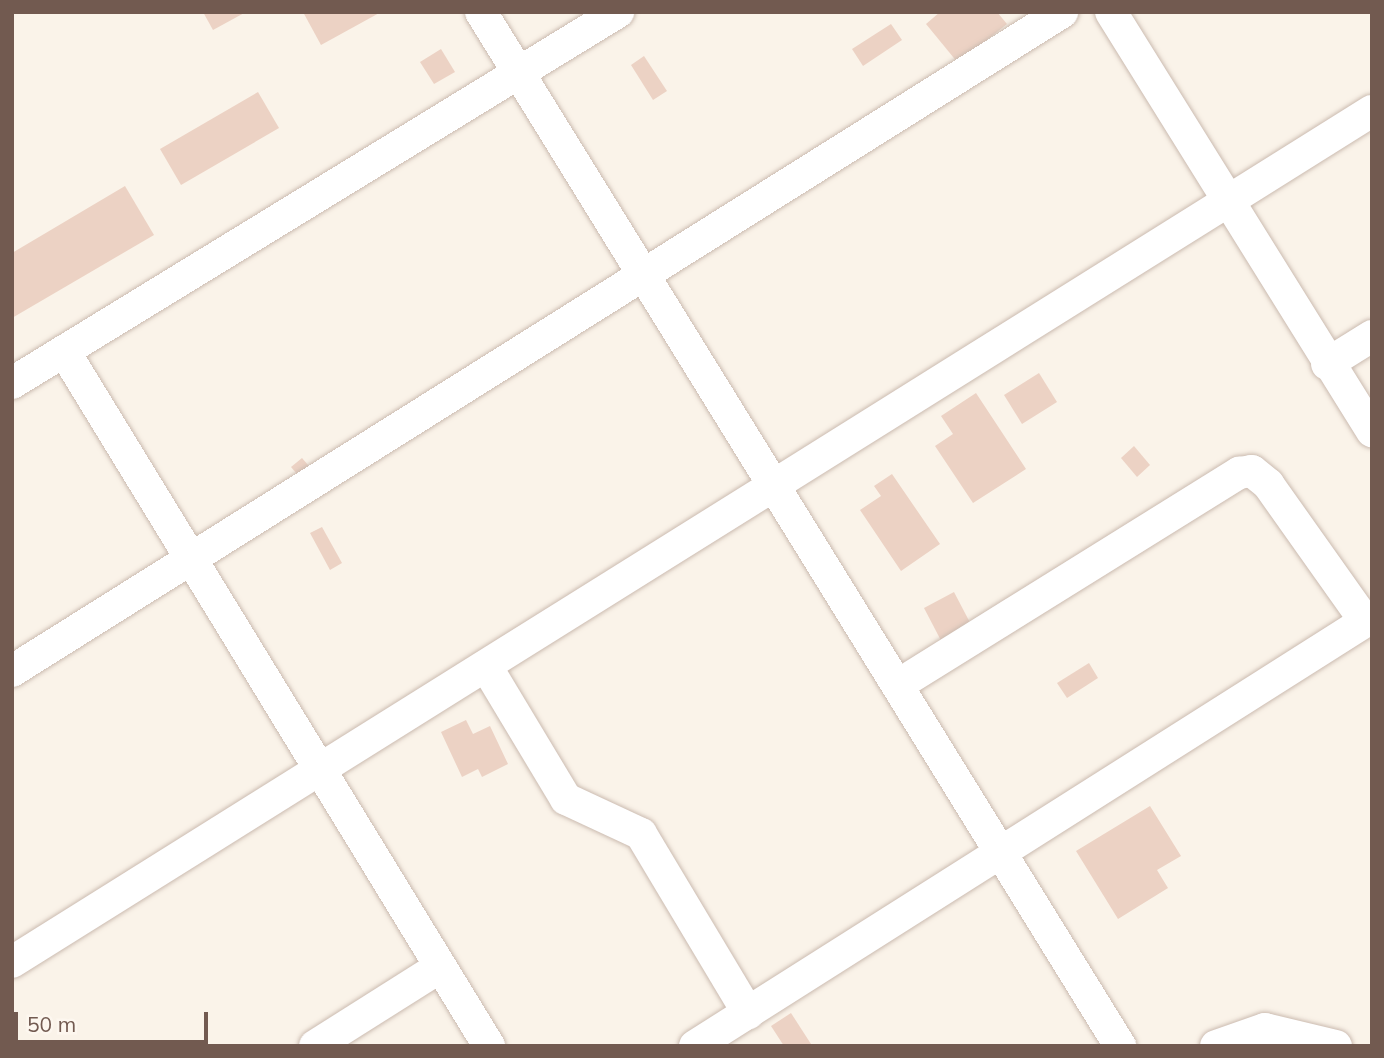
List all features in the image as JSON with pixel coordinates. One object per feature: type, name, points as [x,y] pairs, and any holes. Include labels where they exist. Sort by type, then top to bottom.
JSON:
[{"type":"street","points":[[481,12],[778,483],[998,854],[1120,1046]]},
{"type":"street","points":[[12,383],[618,12]]},
{"type":"street","points":[[12,671],[1062,12]]},
{"type":"street","points":[[1111,12],[1327,364],[1372,432]]},
{"type":"street","points":[[12,962],[1372,111]]},
{"type":"street","points":[[1327,364],[1372,336]]},
{"type":"street","points":[[64,351],[188,561],[489,1046]]},
{"type":"street","points":[[695,1046],[1368,619],[1268,484],[1252,471],[1239,473],[898,685]]},
{"type":"street","points":[[486,666],[566,800],[641,834],[748,1013]]},
{"type":"street","points":[[315,1046],[440,967]]},
{"type":"street","points":[[1216,1046],[1265,1030],[1311,1035],[1336,1046]]},
{"type":"building","points":[[203,12],[246,12],[213,30]]},
{"type":"building","points":[[303,12],[381,12],[321,45]]},
{"type":"building","points":[[940,12],[997,12],[1007,24],[958,63],[926,24]]},
{"type":"building","points":[[891,24],[902,40],[863,66],[852,49]]},
{"type":"building","points":[[441,49],[455,72],[434,84],[420,62]]},
{"type":"building","points":[[644,56],[667,91],[653,100],[631,65]]},
{"type":"building","points":[[258,92],[279,128],[181,185],[160,149]]},
{"type":"building","points":[[125,186],[154,235],[12,318],[12,253]]},
{"type":"building","points":[[1039,373],[1057,402],[1022,424],[1004,395]]},
{"type":"building","points":[[976,393],[1026,469],[973,503],[935,446],[953,434],[941,416]]},
{"type":"building","points":[[1134,446],[1150,465],[1137,477],[1121,458]]},
{"type":"building","points":[[302,458],[314,472],[303,481],[291,467]]},
{"type":"building","points":[[892,474],[940,544],[901,571],[860,510],[881,496],[874,486]]},
{"type":"building","points":[[322,527],[342,563],[330,570],[310,533]]},
{"type":"building","points":[[954,592],[977,636],[947,652],[924,608]]},
{"type":"building","points":[[1089,663],[1098,678],[1067,698],[1057,683]]},
{"type":"building","points":[[466,720],[473,734],[490,726],[508,764],[482,777],[478,769],[462,777],[441,732]]},
{"type":"building","points":[[1150,806],[1181,856],[1157,870],[1168,888],[1118,919],[1076,851]]},
{"type":"building","points":[[791,1013],[811,1044],[808,1046],[784,1046],[771,1026]]}]
